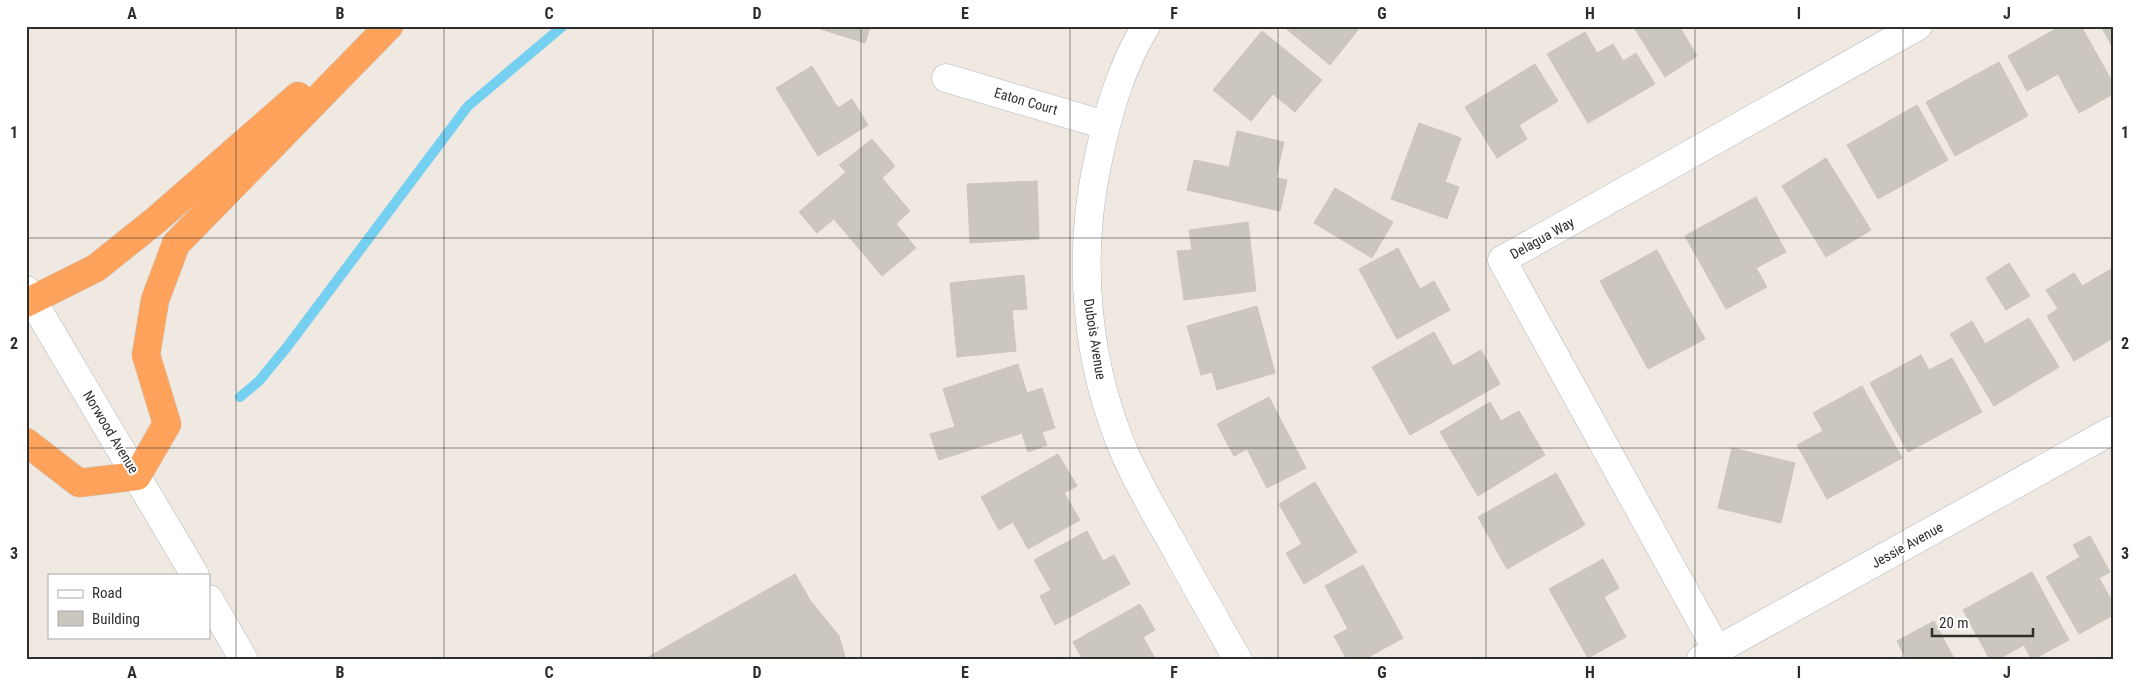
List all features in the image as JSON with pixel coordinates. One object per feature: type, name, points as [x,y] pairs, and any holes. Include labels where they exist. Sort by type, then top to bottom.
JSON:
[{"type":"highway","points":[[28,298],[96,268],[156,220],[378,26]]},
{"type":"highway","points":[[26,442],[79,483],[137,476],[167,424],[146,355],[156,300],[176,244],[389,26]]},
{"type":"street","name":"Dubois Avenue","points":[[1146,26],[1121,78],[1105,125],[1089,202],[1086,279],[1095,355],[1107,405],[1125,454],[1149,502],[1238,660]]},
{"type":"street","name":"Delagua Way","points":[[1709,655],[1502,260],[1918,26]]},
{"type":"street","name":"Eaton Court","points":[[946,78],[1105,125]]},
{"type":"street","name":"Norwood Avenue","points":[[28,298],[194,574]]},
{"type":"street","name":"Jessie Avenue","points":[[1709,655],[2113,430]]},
{"type":"street","points":[[210,601],[244,660]]},
{"type":"building","points":[[811,26],[870,26],[865,43]]},
{"type":"building","points":[[1283,26],[1354,26],[1358,30],[1330,65]]},
{"type":"building","points":[[1633,26],[1679,26],[1697,56],[1665,77]]},
{"type":"building","points":[[2061,26],[2081,26],[2113,83],[2113,94],[2079,113],[2058,74],[2027,91],[2008,56]]},
{"type":"building","points":[[2101,26],[2113,26],[2113,48]]},
{"type":"building","points":[[1262,31],[1322,80],[1295,112],[1273,94],[1251,121],[1213,90]]},
{"type":"building","points":[[1585,32],[1597,53],[1613,44],[1623,61],[1636,53],[1655,84],[1588,123],[1547,54]]},
{"type":"building","points":[[1999,62],[2028,116],[1955,156],[1926,102]]},
{"type":"building","points":[[1535,64],[1558,101],[1519,125],[1527,139],[1497,158],[1465,107]]},
{"type":"building","points":[[812,66],[838,108],[852,99],[868,125],[818,156],[776,88]]},
{"type":"building","points":[[1917,105],[1948,160],[1878,199],[1847,145]]},
{"type":"building","points":[[1419,123],[1461,138],[1445,182],[1459,187],[1447,219],[1391,199]]},
{"type":"building","points":[[1237,131],[1284,142],[1276,178],[1287,180],[1280,211],[1187,190],[1194,160],[1229,167]]},
{"type":"building","points":[[872,139],[895,166],[882,178],[910,211],[896,224],[916,248],[882,276],[834,219],[817,233],[799,212],[846,172],[839,165]]},
{"type":"building","points":[[1826,158],[1871,230],[1826,257],[1782,186]]},
{"type":"building","points":[[1037,181],[1039,239],[970,243],[967,184]]},
{"type":"building","points":[[1335,188],[1393,222],[1372,258],[1314,223]]},
{"type":"building","points":[[1756,197],[1786,252],[1756,268],[1767,287],[1726,309],[1685,236]]},
{"type":"building","points":[[1248,222],[1256,291],[1184,300],[1177,251],[1192,250],[1189,230]]},
{"type":"building","points":[[1398,248],[1420,289],[1434,281],[1450,310],[1397,339],[1359,269]]},
{"type":"building","points":[[1657,250],[1705,339],[1648,369],[1600,281]]},
{"type":"building","points":[[2009,263],[2030,296],[2006,310],[1986,278]]},
{"type":"building","points":[[2113,268],[2113,338],[2074,361],[2047,316],[2058,309],[2046,290],[2074,273],[2082,286]]},
{"type":"building","points":[[1024,275],[1027,309],[1012,310],[1016,351],[957,357],[950,283]]},
{"type":"building","points":[[1257,306],[1275,373],[1217,390],[1212,372],[1201,375],[1187,326]]},
{"type":"building","points":[[2029,318],[2059,367],[1994,406],[1950,334],[1972,321],[1985,344]]},
{"type":"building","points":[[1434,332],[1453,366],[1481,350],[1500,384],[1410,435],[1372,367]]},
{"type":"building","points":[[1921,355],[1929,370],[1952,358],[1982,412],[1908,452],[1870,383]]},
{"type":"building","points":[[1018,364],[1027,393],[1042,388],[1055,428],[1042,432],[1047,445],[1028,452],[1022,433],[939,460],[930,434],[955,427],[943,389]]},
{"type":"building","points":[[1862,386],[1902,458],[1827,499],[1797,445],[1823,431],[1813,413]]},
{"type":"building","points":[[1269,397],[1306,468],[1267,488],[1247,449],[1234,456],[1217,424]]},
{"type":"building","points":[[1490,402],[1501,421],[1519,411],[1545,455],[1478,496],[1440,432]]},
{"type":"building","points":[[1732,448],[1795,463],[1781,523],[1718,508]]},
{"type":"building","points":[[1058,454],[1077,486],[1064,493],[1080,520],[1028,549],[1013,522],[999,530],[981,497]]},
{"type":"building","points":[[1556,473],[1585,525],[1507,569],[1478,517]]},
{"type":"building","points":[[1315,482],[1357,552],[1304,584],[1286,553],[1302,544],[1279,504]]},
{"type":"building","points":[[1087,531],[1103,561],[1114,555],[1130,584],[1055,625],[1040,596],[1051,590],[1034,560]]},
{"type":"building","points":[[2090,536],[2110,572],[2099,578],[2113,603],[2113,615],[2079,634],[2046,577],[2080,557],[2073,545]]},
{"type":"building","points":[[1603,559],[1619,588],[1604,597],[1626,637],[1588,658],[1549,589]]},
{"type":"building","points":[[1363,565],[1403,638],[1363,660],[1347,660],[1334,636],[1348,629],[1325,586]]},
{"type":"building","points":[[2032,572],[2069,640],[2032,660],[2024,645],[1997,660],[1990,660],[1963,610]]},
{"type":"building","points":[[795,574],[810,600],[839,636],[846,660],[643,660]]},
{"type":"building","points":[[1140,604],[1155,630],[1143,637],[1156,660],[1083,660],[1073,642]]},
{"type":"building","points":[[1934,621],[1955,660],[1907,660],[1897,641]]},
{"type":"waterway","points":[[240,397],[259,381],[287,347],[468,106],[563,26]]}]
